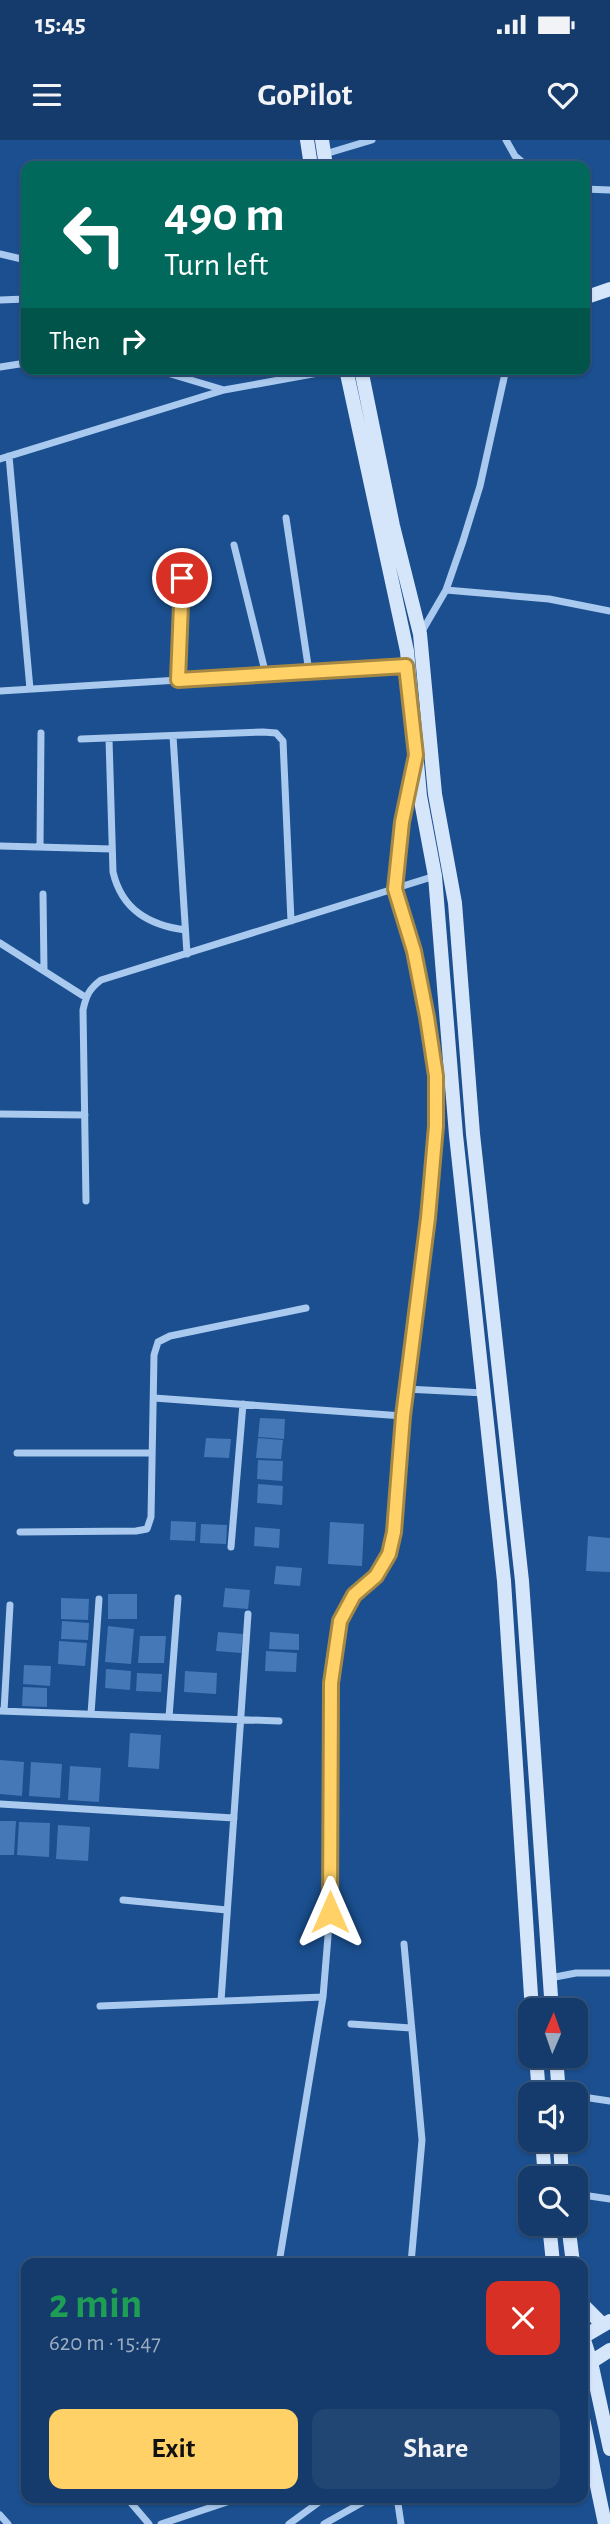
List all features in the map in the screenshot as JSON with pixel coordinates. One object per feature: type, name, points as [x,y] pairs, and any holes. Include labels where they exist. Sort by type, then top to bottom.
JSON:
[{"type":"street","points":[[307,140],[310,161]]},
{"type":"street","points":[[324,154],[372,140]]},
{"type":"street","points":[[506,140],[514,156],[520,161]]},
{"type":"street","points":[[590,189],[610,190]]},
{"type":"street","points":[[0,254],[21,259]]},
{"type":"street","points":[[590,296],[610,289]]},
{"type":"street","points":[[0,300],[21,299]]},
{"type":"street","points":[[0,367],[21,364]]},
{"type":"street","points":[[174,375],[224,390]]},
{"type":"street","points":[[0,459],[224,390],[307,375]]},
{"type":"street","points":[[347,375],[407,651],[406,666],[416,755],[435,876],[456,1135],[504,1581],[531,1998]]},
{"type":"street","points":[[363,375],[393,526],[420,635],[435,794],[455,903],[474,1134],[522,1581],[551,1998]]},
{"type":"street","points":[[407,651],[420,635],[446,590],[480,486],[505,375]]},
{"type":"street","points":[[9,456],[30,689]]},
{"type":"street","points":[[286,518],[309,673]]},
{"type":"street","points":[[233,545],[265,675]]},
{"type":"street","points":[[178,680],[183,552]]},
{"type":"street","points":[[446,590],[549,599],[610,611]]},
{"type":"street","points":[[0,691],[406,666]]},
{"type":"street","points":[[40,847],[41,733]]},
{"type":"street","points":[[81,739],[276,733],[283,741],[290,921]]},
{"type":"street","points":[[173,736],[187,954]]},
{"type":"street","points":[[109,738],[112,849],[117,888],[134,911],[161,927],[185,930]]},
{"type":"street","points":[[280,2258],[323,1997],[330,1912],[331,1683],[334,1647],[340,1621],[354,1595],[376,1576],[389,1554],[394,1532],[403,1416],[428,1218],[436,1126],[436,1076],[414,951],[395,889],[402,822],[416,755]]},
{"type":"street","points":[[0,846],[112,849]]},
{"type":"street","points":[[86,1201],[83,1010],[91,987],[101,980],[435,876]]},
{"type":"street","points":[[43,894],[44,970]]},
{"type":"street","points":[[0,943],[86,997]]},
{"type":"street","points":[[0,1114],[85,1115]]},
{"type":"street","points":[[20,1532],[147,1529],[151,1517],[154,1355],[158,1342],[170,1336],[306,1308]]},
{"type":"street","points":[[406,1389],[484,1393]]},
{"type":"street","points":[[154,1398],[403,1416]]},
{"type":"street","points":[[231,1547],[243,1404]]},
{"type":"street","points":[[17,1453],[151,1453]]},
{"type":"street","points":[[169,1717],[178,1598]]},
{"type":"street","points":[[91,1714],[99,1599]]},
{"type":"street","points":[[10,1605],[2,1711],[279,1721]]},
{"type":"street","points":[[220,2001],[248,1614]]},
{"type":"street","points":[[0,1804],[234,1818]]},
{"type":"street","points":[[123,1900],[227,1910]]},
{"type":"street","points":[[404,1944],[422,2140],[411,2258]]},
{"type":"street","points":[[549,1978],[576,1973],[610,1973]]},
{"type":"street","points":[[100,2006],[323,1997]]},
{"type":"street","points":[[351,2024],[411,2028]]},
{"type":"street","points":[[588,2098],[610,2101]]},
{"type":"street","points":[[588,2196],[610,2199]]},
{"type":"street","points":[[550,2236],[552,2258]]},
{"type":"street","points":[[570,2236],[572,2258]]},
{"type":"street","points":[[588,2309],[607,2323],[588,2334]]},
{"type":"street","points":[[588,2364],[610,2350]]},
{"type":"street","points":[[588,2369],[610,2449]]},
{"type":"street","points":[[588,2452],[605,2524]]},
{"type":"street","points":[[131,2503],[149,2524]]},
{"type":"street","points":[[161,2524],[224,2503]]},
{"type":"street","points":[[289,2524],[318,2503]]},
{"type":"street","points":[[324,2524],[361,2503]]},
{"type":"street","points":[[398,2503],[401,2524]]},
{"type":"street","points":[[0,2515],[8,2524]]},
{"type":"building","points":[[260,1418],[285,1419],[284,1439],[258,1437]]},
{"type":"building","points":[[206,1438],[231,1439],[229,1458],[204,1457]]},
{"type":"building","points":[[258,1438],[283,1440],[281,1459],[256,1458]]},
{"type":"building","points":[[258,1460],[283,1461],[282,1481],[257,1479]]},
{"type":"building","points":[[258,1484],[283,1486],[282,1505],[257,1503]]},
{"type":"building","points":[[171,1521],[196,1522],[195,1541],[170,1540]]},
{"type":"building","points":[[330,1522],[364,1524],[362,1566],[328,1564]]},
{"type":"building","points":[[201,1524],[227,1525],[226,1544],[200,1543]]},
{"type":"building","points":[[255,1527],[280,1529],[279,1548],[254,1546]]},
{"type":"building","points":[[588,1536],[610,1538],[610,1572],[586,1571]]},
{"type":"building","points":[[276,1566],[302,1568],[300,1586],[274,1584]]},
{"type":"building","points":[[225,1588],[250,1590],[248,1609],[223,1607]]},
{"type":"building","points":[[108,1594],[137,1594],[137,1619],[108,1619]]},
{"type":"building","points":[[61,1598],[89,1599],[88,1620],[61,1619]]},
{"type":"building","points":[[62,1621],[89,1623],[88,1640],[61,1639]]},
{"type":"building","points":[[108,1626],[134,1629],[131,1664],[105,1662]]},
{"type":"building","points":[[218,1632],[243,1634],[241,1653],[216,1651]]},
{"type":"building","points":[[270,1632],[299,1634],[299,1650],[269,1649]]},
{"type":"building","points":[[140,1636],[166,1636],[164,1663],[138,1663]]},
{"type":"building","points":[[59,1641],[87,1643],[85,1666],[58,1664]]},
{"type":"building","points":[[266,1651],[297,1653],[296,1672],[265,1671]]},
{"type":"building","points":[[24,1665],[51,1666],[50,1686],[23,1684]]},
{"type":"building","points":[[106,1669],[131,1671],[130,1690],[105,1688]]},
{"type":"building","points":[[185,1671],[217,1673],[216,1694],[184,1692]]},
{"type":"building","points":[[137,1673],[162,1674],[161,1692],[136,1691]]},
{"type":"building","points":[[23,1687],[47,1688],[47,1707],[22,1706]]},
{"type":"building","points":[[130,1733],[161,1735],[159,1769],[128,1767]]},
{"type":"building","points":[[0,1760],[24,1762],[22,1796],[0,1794]]},
{"type":"building","points":[[31,1762],[62,1764],[60,1798],[29,1796]]},
{"type":"building","points":[[70,1766],[101,1768],[99,1802],[68,1800]]},
{"type":"building","points":[[0,1821],[16,1821],[14,1855],[0,1855]]},
{"type":"building","points":[[19,1822],[50,1823],[49,1857],[17,1855]]},
{"type":"building","points":[[58,1825],[90,1827],[88,1861],[56,1859]]},
{"type":"route","points":[[182,578],[178,680],[406,666],[414,733],[416,755],[402,822],[395,889],[414,951],[427,1017],[436,1076],[436,1126],[428,1218],[403,1416],[394,1532],[389,1554],[376,1576],[354,1595],[340,1621],[334,1647],[331,1683],[330,1912]]}]
